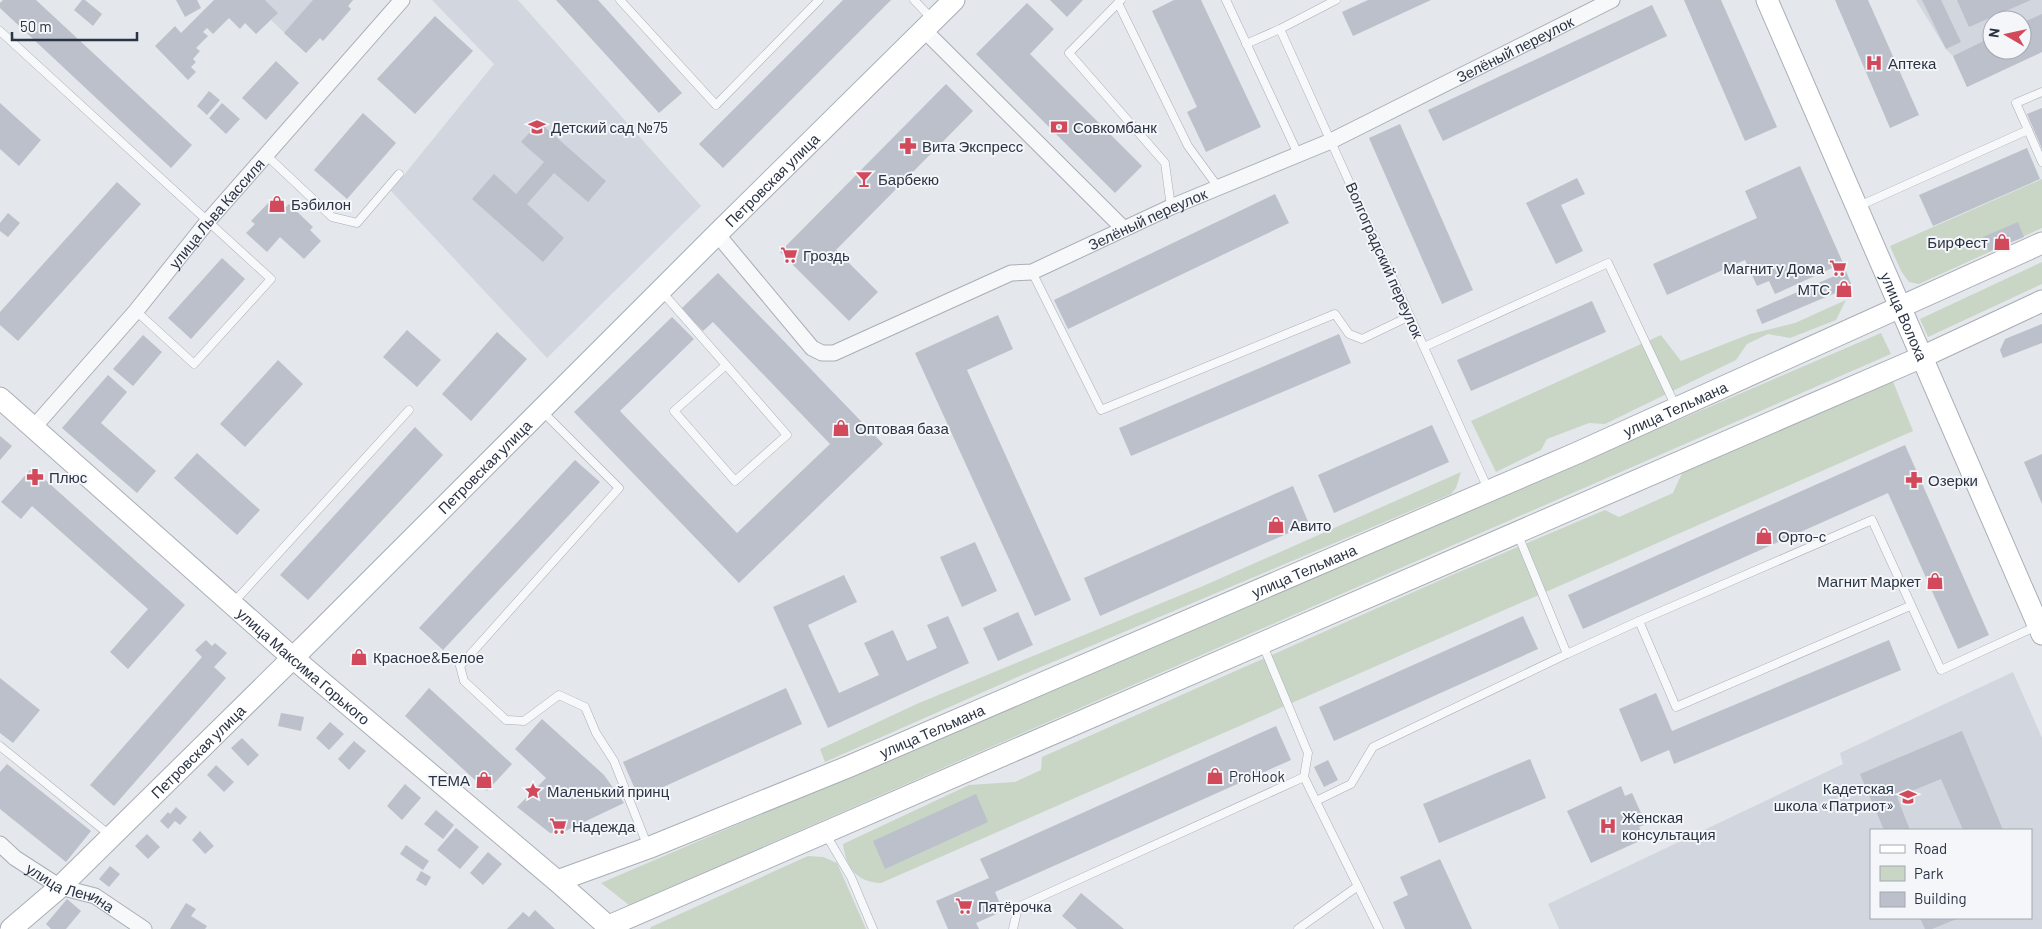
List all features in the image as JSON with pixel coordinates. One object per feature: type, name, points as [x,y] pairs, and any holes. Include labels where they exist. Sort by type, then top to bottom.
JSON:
[{"type":"main road","name":"Петровская улица","points":[[11,929],[60,887],[293,658],[954,0]]},
{"type":"main road","name":"улица Волоха","points":[[1767,0],[1922,357],[2039,619]]},
{"type":"main road","name":"улица Тельмана","points":[[557,881],[648,848],[850,766],[1677,409],[2042,243]]},
{"type":"main road","points":[[610,928],[1922,357],[2042,301]]},
{"type":"main road","name":"улица Максима Горького","points":[[0,398],[293,658],[610,928]]},
{"type":"street","name":"улица Льва Кассиля","points":[[34,428],[136,311],[208,221],[402,0]]},
{"type":"street","name":"Зелёный переулок","points":[[717,234],[812,348],[822,353],[834,353],[1011,273],[1032,272],[1170,207],[1331,141],[1612,0]]},
{"type":"street","points":[[929,25],[1124,229]]},
{"type":"street","name":"улица Ленина","points":[[0,844],[15,858],[60,887],[95,896],[144,929]]},
{"type":"lane","points":[[620,0],[716,105],[819,0]]},
{"type":"lane","points":[[914,0],[929,25]]},
{"type":"lane","points":[[1226,0],[1298,154]]},
{"type":"lane","points":[[1246,44],[1336,0]]},
{"type":"lane","points":[[1170,207],[1164,163],[1069,53],[1120,2],[1188,146],[1218,187]]},
{"type":"lane","name":"Волгоградский переулок","points":[[1280,29],[1489,491]]},
{"type":"lane","points":[[0,30],[271,279],[194,364],[136,311]]},
{"type":"lane","points":[[2042,92],[2016,103],[2042,162]]},
{"type":"lane","points":[[1857,207],[2028,130]]},
{"type":"lane","points":[[266,155],[332,217],[357,223],[399,174]]},
{"type":"lane","points":[[1424,347],[1608,263],[1677,409]]},
{"type":"lane","points":[[1032,272],[1101,410],[1335,314],[1349,334],[1362,339],[1410,316]]},
{"type":"lane","points":[[661,290],[787,435],[735,481],[674,411],[726,365]]},
{"type":"lane","points":[[232,604],[409,410]]},
{"type":"lane","points":[[542,411],[619,488],[460,666],[464,681],[506,720],[524,721],[559,694],[585,707],[596,732],[614,761],[648,848]]},
{"type":"lane","points":[[1316,801],[1351,784],[1373,747],[1640,620],[1872,520],[1941,670],[2039,619]]},
{"type":"lane","points":[[1517,533],[1567,654]]},
{"type":"lane","points":[[1640,620],[1676,707],[1910,606]]},
{"type":"lane","points":[[1262,643],[1308,753],[1304,777],[1379,929]]},
{"type":"lane","points":[[0,746],[112,836]]},
{"type":"lane","points":[[1013,929],[1018,907],[1304,777]]},
{"type":"lane","points":[[825,833],[851,877],[873,929]]},
{"type":"lane","points":[[1298,929],[1358,886]]},
{"type":"shaded area","points":[[265,0],[353,0],[348,6],[351,9],[323,41],[320,38],[306,53],[271,20],[277,13]]},
{"type":"shaded area","name":"Детский сад №75","points":[[432,0],[518,0],[701,206],[547,358],[391,191],[494,64]]},
{"type":"shaded area","points":[[1916,0],[2042,0],[2042,52],[2032,57],[2032,10],[1982,10],[1982,60],[2025,60],[1967,87],[1953,56],[1946,49]]},
{"type":"shaded area","name":"Кадетская школа «Патриот»","points":[[2013,672],[2042,738],[2042,929],[1559,929],[1548,904],[1843,764],[1840,753]]},
{"type":"green space","points":[[2042,179],[2042,228],[1919,284],[1909,282],[1901,271],[1890,246]]},
{"type":"green space","points":[[2042,262],[2042,284],[1928,337],[1920,319]]},
{"type":"green space","points":[[1846,300],[1836,320],[1790,338],[1768,334],[1747,344],[1736,360],[1605,424],[1589,423],[1547,439],[1541,450],[1496,472],[1471,421],[1661,335],[1681,361],[1750,334],[1795,323]]},
{"type":"green space","points":[[1881,333],[1891,354],[629,905],[601,883]]},
{"type":"green space","points":[[1892,379],[1913,431],[881,883],[865,880],[859,876],[854,872],[847,860],[843,844],[969,785],[1015,782],[1041,770],[1042,757],[1454,574],[1605,510],[1619,517],[1673,493],[1683,471]]},
{"type":"green space","points":[[1461,472],[1456,488],[1451,494],[1022,675],[825,762],[820,749],[919,703],[1203,586]]},
{"type":"green space","points":[[808,856],[823,857],[837,863],[866,929],[650,929],[651,927]]},
{"type":"building","points":[[3,0],[36,0],[192,145],[171,168],[0,8],[0,3]]},
{"type":"building","points":[[82,0],[85,0],[102,14],[93,26],[74,10]]},
{"type":"building","points":[[176,0],[197,0],[201,8],[185,17]]},
{"type":"building","points":[[214,0],[265,0],[278,13],[256,34],[245,23],[240,29],[229,18],[213,34],[207,28],[203,32],[208,36],[196,48],[200,51],[193,59],[196,62],[191,67],[196,72],[188,80],[155,46],[175,26],[181,33]]},
{"type":"building","points":[[313,0],[353,0],[348,6],[351,9],[323,41],[320,38],[306,53],[284,33]]},
{"type":"building","points":[[556,0],[598,0],[682,93],[659,113]]},
{"type":"building","points":[[843,0],[891,0],[723,168],[699,144]]},
{"type":"building","points":[[1050,0],[1083,0],[1067,17]]},
{"type":"building","points":[[1174,0],[1201,0],[1261,127],[1206,152],[1187,112],[1197,107],[1152,11]]},
{"type":"building","points":[[1368,0],[1431,0],[1353,36],[1342,12]]},
{"type":"building","points":[[1684,0],[1721,0],[1777,127],[1745,141]]},
{"type":"building","points":[[1835,0],[1868,0],[1919,115],[1890,128]]},
{"type":"building","points":[[1922,0],[1941,0],[1961,42],[1946,49]]},
{"type":"building","points":[[1957,0],[2031,0],[2008,10],[1982,10],[1982,21],[1969,27]]},
{"type":"building","points":[[1027,3],[1054,29],[1030,54],[1142,166],[1115,193],[976,54]]},
{"type":"building","points":[[1652,5],[1667,36],[1443,141],[1428,110]]},
{"type":"building","points":[[2042,14],[2042,52],[2032,57],[2032,18]]},
{"type":"building","points":[[435,16],[473,51],[415,114],[377,79]]},
{"type":"building","points":[[1982,42],[1982,60],[2025,60],[1967,87],[1953,56]]},
{"type":"building","points":[[276,61],[299,83],[266,120],[242,98]]},
{"type":"building","points":[[946,84],[973,111],[836,250],[878,292],[849,321],[780,252]]},
{"type":"building","points":[[209,91],[220,100],[207,115],[197,106]]},
{"type":"building","points":[[0,103],[41,140],[19,166],[0,149]]},
{"type":"building","points":[[222,103],[240,119],[226,134],[209,118]]},
{"type":"building","points":[[2042,108],[2042,149],[2027,114]]},
{"type":"building","points":[[363,113],[396,143],[347,199],[314,170]]},
{"type":"building","points":[[539,122],[606,181],[588,202],[554,173],[527,204],[564,238],[543,262],[472,199],[494,174],[516,194],[544,162],[521,142]]},
{"type":"building","points":[[1400,124],[1473,290],[1442,304],[1369,138]]},
{"type":"building","points":[[2027,148],[2040,179],[1933,226],[1919,195]]},
{"type":"building","points":[[1800,166],[1843,263],[1775,294],[1769,281],[1757,286],[1745,260],[1667,295],[1653,264],[1757,218],[1745,191]]},
{"type":"building","points":[[1577,178],[1585,194],[1561,205],[1583,251],[1556,264],[1526,203]]},
{"type":"building","points":[[117,182],[141,204],[18,341],[0,325],[0,312]]},
{"type":"building","points":[[1275,194],[1289,223],[1068,329],[1054,300]]},
{"type":"building","points":[[274,197],[286,207],[289,204],[313,227],[310,230],[321,241],[304,259],[280,237],[267,252],[246,233],[255,224],[251,221]]},
{"type":"building","points":[[8,213],[20,223],[8,237],[0,231],[0,223]]},
{"type":"building","points":[[2018,222],[2024,237],[1989,251],[1983,237]]},
{"type":"building","points":[[222,258],[245,279],[191,339],[168,318]]},
{"type":"building","points":[[1846,271],[1852,286],[1762,324],[1756,310]]},
{"type":"building","name":"Оптовая база","points":[[718,273],[883,444],[739,583],[574,412],[672,317],[694,339],[620,411],[737,533],[830,444],[713,322],[703,331],[681,309]]},
{"type":"building","points":[[1592,301],[1606,332],[1471,391],[1457,360]]},
{"type":"building","points":[[998,315],[1013,349],[967,370],[1071,600],[1035,616],[915,353]]},
{"type":"building","points":[[2042,324],[2042,343],[2003,358],[2000,350],[2005,339]]},
{"type":"building","points":[[407,330],[441,360],[417,387],[383,357]]},
{"type":"building","points":[[497,332],[527,359],[471,421],[442,394]]},
{"type":"building","points":[[1339,334],[1351,363],[1131,456],[1119,428]]},
{"type":"building","points":[[143,335],[162,352],[133,386],[113,369]]},
{"type":"building","points":[[278,360],[303,384],[245,447],[220,424]]},
{"type":"building","points":[[108,375],[127,392],[101,423],[156,471],[137,493],[62,428]]},
{"type":"building","points":[[1432,425],[1449,462],[1334,513],[1318,475]]},
{"type":"building","points":[[415,427],[443,455],[308,600],[280,575]]},
{"type":"building","points":[[0,436],[12,446],[0,460]]},
{"type":"building","points":[[1905,445],[1989,635],[1958,649],[1888,493],[1583,629],[1568,595]]},
{"type":"building","points":[[197,453],[260,510],[237,535],[174,478]]},
{"type":"building","points":[[2042,454],[2042,504],[2024,462]]},
{"type":"building","points":[[575,460],[600,482],[443,650],[419,628]]},
{"type":"building","points":[[32,468],[185,605],[128,669],[110,652],[148,609],[32,506],[21,519],[1,502]]},
{"type":"building","points":[[1293,486],[1309,524],[1100,616],[1084,578]]},
{"type":"building","points":[[975,542],[997,591],[962,607],[940,557]]},
{"type":"building","points":[[844,575],[857,602],[808,625],[839,693],[879,675],[864,643],[893,630],[907,661],[937,648],[927,625],[948,616],[969,663],[828,728],[773,607]]},
{"type":"building","points":[[1018,612],[1033,645],[998,661],[983,628]]},
{"type":"building","points":[[1523,616],[1538,649],[1334,741],[1319,707]]},
{"type":"building","points":[[206,640],[212,646],[215,643],[227,653],[214,667],[226,678],[114,806],[90,785],[202,657],[195,650]]},
{"type":"building","points":[[1889,640],[1901,670],[1674,764],[1669,750],[1641,762],[1619,709],[1656,693],[1672,731]]},
{"type":"building","points":[[0,678],[40,710],[13,743],[0,733]]},
{"type":"building","points":[[429,688],[512,764],[487,791],[405,716]]},
{"type":"building","points":[[786,688],[802,724],[639,798],[623,762]]},
{"type":"building","points":[[281,713],[304,717],[301,731],[278,726]]},
{"type":"building","points":[[542,719],[604,775],[624,803],[563,832],[550,833],[517,807],[546,778],[515,749]]},
{"type":"building","points":[[330,722],[344,734],[329,750],[316,738]]},
{"type":"building","points":[[1276,726],[1291,760],[995,892],[1003,911],[976,923],[979,929],[948,929],[936,901],[989,878],[980,859]]},
{"type":"building","points":[[1962,731],[2003,829],[1963,829],[1941,779],[1897,797],[1910,829],[1884,829],[1860,774]]},
{"type":"building","points":[[242,738],[259,755],[248,766],[231,748]]},
{"type":"building","points":[[354,741],[366,751],[349,770],[338,759]]},
{"type":"building","points":[[1530,759],[1546,798],[1439,843],[1423,804]]},
{"type":"building","points":[[1328,760],[1338,780],[1324,787],[1314,767]]},
{"type":"building","points":[[7,764],[91,831],[66,862],[0,809],[0,772]]},
{"type":"building","points":[[216,765],[234,782],[224,792],[207,775]]},
{"type":"building","points":[[405,784],[421,798],[402,820],[387,806]]},
{"type":"building","name":"Женская консультация","points":[[1621,786],[1625,796],[1632,793],[1646,824],[1639,827],[1644,839],[1591,863],[1567,811]]},
{"type":"building","points":[[976,794],[988,822],[885,869],[873,841]]},
{"type":"building","points":[[176,807],[187,817],[180,825],[175,821],[168,829],[160,821],[168,812],[170,814]]},
{"type":"building","points":[[436,810],[454,825],[443,839],[424,824]]},
{"type":"building","points":[[456,828],[479,847],[460,869],[437,850]]},
{"type":"building","points":[[200,831],[214,846],[205,854],[192,840]]},
{"type":"building","points":[[147,834],[160,847],[148,859],[135,846]]},
{"type":"building","points":[[406,845],[429,861],[423,870],[400,854]]},
{"type":"building","points":[[488,852],[502,864],[483,885],[470,873]]},
{"type":"building","points":[[1440,859],[1472,929],[1405,929],[1393,902],[1408,895],[1400,877]]},
{"type":"building","points":[[110,866],[120,874],[109,887],[99,879]]},
{"type":"building","points":[[421,871],[431,877],[426,886],[416,880]]},
{"type":"building","points":[[1081,893],[1124,929],[1077,929],[1062,916]]},
{"type":"building","points":[[67,899],[81,911],[66,929],[51,929],[46,924]]},
{"type":"building","points":[[186,903],[196,909],[191,916],[207,926],[205,929],[170,929]]},
{"type":"building","points":[[535,910],[555,929],[507,929],[523,912],[529,917]]},
{"type":"building","points":[[1920,919],[1957,919],[1932,929],[1925,929]]},
{"type":"place","name":"Аптека","points":[[1874,63]]},
{"type":"place","name":"Детский сад №75","points":[[537,127]]},
{"type":"place","name":"Совкомбанк","points":[[1059,127]]},
{"type":"place","name":"Вита Экспресс","points":[[908,146]]},
{"type":"place","name":"Барбекю","points":[[864,179]]},
{"type":"place","name":"Бэбилон","points":[[277,204]]},
{"type":"place","name":"БирФест","points":[[2002,242]]},
{"type":"place","name":"Гроздь","points":[[789,255]]},
{"type":"place","name":"Магнит у Дома","points":[[1838,268]]},
{"type":"place","name":"МТС","points":[[1844,289]]},
{"type":"place","name":"Оптовая база","points":[[841,428]]},
{"type":"place","name":"Плюс","points":[[35,477]]},
{"type":"place","name":"Озерки","points":[[1914,480]]},
{"type":"place","name":"Авито","points":[[1276,525]]},
{"type":"place","name":"Орто-с","points":[[1764,536]]},
{"type":"place","name":"Магнит Маркет","points":[[1935,581]]},
{"type":"place","name":"Красное&Белое","points":[[359,657]]},
{"type":"place","name":"ProHook","points":[[1215,776]]},
{"type":"place","name":"ТЕМА","points":[[484,780]]},
{"type":"place","name":"Маленький принц","points":[[533,791]]},
{"type":"place","name":"Кадетская школа «Патриот»","points":[[1908,797]]},
{"type":"place","name":"Надежда","points":[[558,826]]},
{"type":"place","name":"Женская консультация","points":[[1608,826]]},
{"type":"place","name":"Пятёрочка","points":[[964,906]]}]
